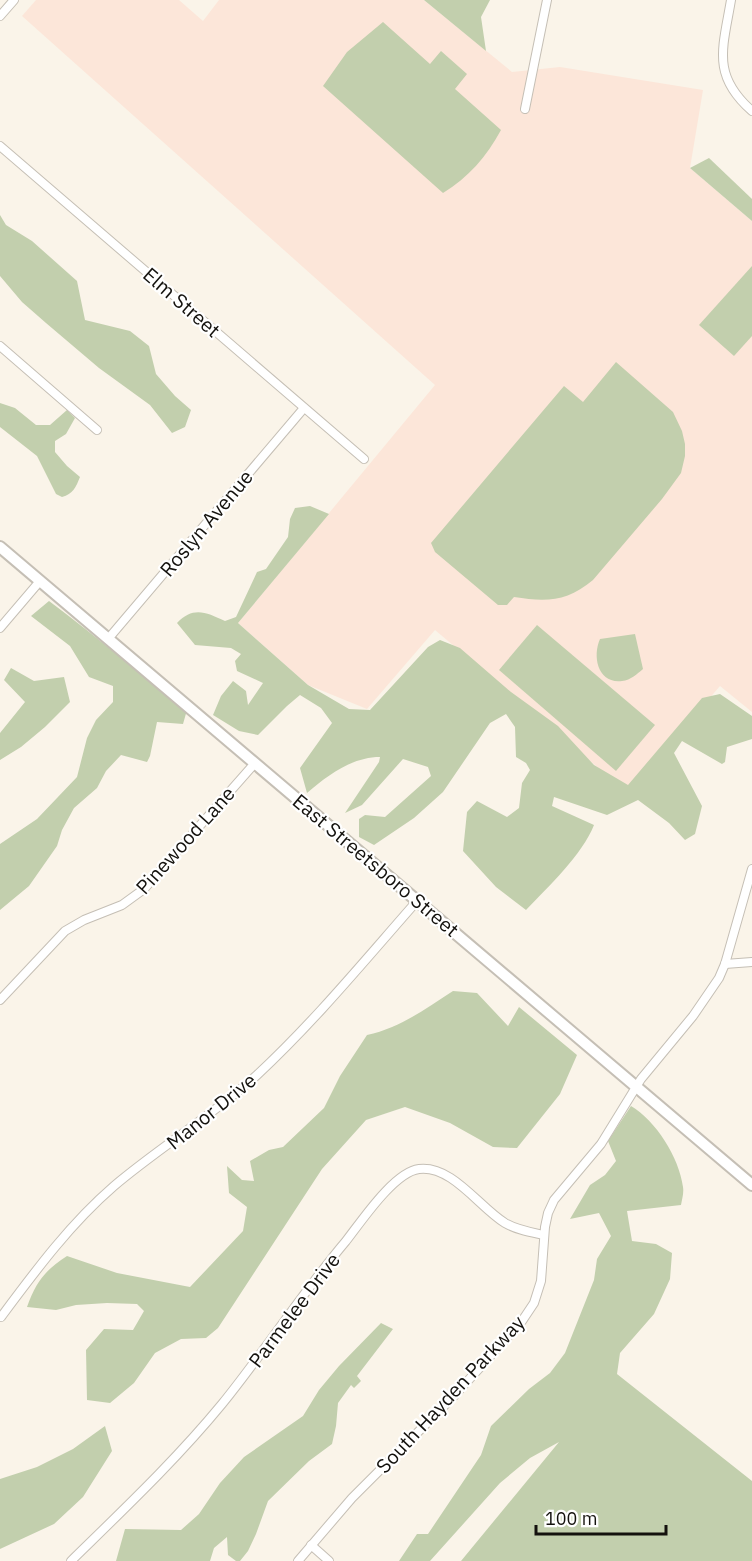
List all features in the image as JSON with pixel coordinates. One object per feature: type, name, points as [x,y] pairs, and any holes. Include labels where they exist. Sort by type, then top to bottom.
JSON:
[{"type":"main road","name":"East Streetsboro Street","points":[[0,547],[752,1185]]},
{"type":"street","points":[[0,16],[14,0]]},
{"type":"street","points":[[525,109],[547,0]]},
{"type":"street","points":[[731,0],[724,39],[724,72],[729,86],[752,111]]},
{"type":"street","name":"Elm Street","points":[[0,146],[364,459]]},
{"type":"street","points":[[0,346],[97,430]]},
{"type":"street","name":"Roslyn Avenue","points":[[108,639],[304,408]]},
{"type":"street","points":[[0,628],[40,581]]},
{"type":"street","name":"Pinewood Lane","points":[[0,1000],[65,932],[84,920],[122,905],[144,889],[255,763]]},
{"type":"street","name":"South Hayden Parkway","points":[[298,1561],[352,1498],[455,1395],[522,1321],[534,1303],[541,1281],[548,1213],[554,1200],[601,1144],[636,1087],[711,991],[725,964],[752,869]]},
{"type":"street","name":"Manor Drive","points":[[1,1317],[44,1260],[89,1209],[144,1162],[194,1127],[257,1075],[324,1007],[417,901]]},
{"type":"street","points":[[725,964],[752,962]]},
{"type":"street","name":"Parmelee Drive","points":[[71,1561],[188,1443],[248,1371],[324,1266],[384,1194],[402,1177],[418,1169],[430,1169],[444,1173],[503,1222],[521,1230],[544,1235]]},
{"type":"street","points":[[311,1545],[329,1561]]},
{"type":"shaded area","points":[[36,0],[179,0],[203,21],[219,0],[424,0],[512,72],[560,67],[703,90],[690,168],[752,221],[752,712],[720,686],[628,793],[435,630],[367,709],[308,685],[238,623],[435,385],[22,16]]},
{"type":"green space","points":[[424,0],[490,0],[481,17],[486,51]]},
{"type":"green space","points":[[383,22],[430,64],[441,51],[467,74],[455,89],[501,130],[490,149],[476,166],[443,193],[323,86],[347,52]]},
{"type":"green space","points":[[709,158],[752,199],[752,221],[690,168]]},
{"type":"green space","points":[[0,215],[6,225],[32,241],[77,281],[85,320],[130,331],[149,346],[156,374],[191,410],[185,427],[172,433],[150,405],[99,368],[22,302],[0,276]]},
{"type":"green space","points":[[752,266],[752,336],[734,356],[699,325]]},
{"type":"green space","points":[[616,362],[673,412],[685,444],[681,473],[662,499],[593,580],[574,593],[556,599],[536,600],[514,597],[507,605],[498,605],[435,552],[431,543],[564,386],[583,402]]},
{"type":"green space","points":[[0,403],[15,408],[36,425],[50,425],[67,410],[75,418],[66,434],[55,441],[55,452],[80,477],[69,494],[62,497],[56,494],[37,456],[0,427]]},
{"type":"green space","points":[[310,506],[329,514],[238,623],[308,685],[349,709],[370,710],[428,647],[440,640],[460,648],[511,692],[558,726],[594,765],[628,785],[702,698],[720,694],[752,716],[752,739],[727,747],[725,762],[722,764],[682,741],[674,753],[702,806],[695,834],[685,840],[669,823],[638,800],[607,815],[554,797],[552,806],[594,825],[582,848],[526,910],[496,887],[463,851],[467,812],[477,801],[507,817],[519,808],[522,783],[530,770],[526,763],[516,757],[515,727],[506,714],[490,723],[443,792],[414,818],[374,845],[359,837],[359,819],[365,815],[385,817],[431,776],[428,767],[403,759],[362,805],[345,813],[379,762],[380,757],[350,764],[323,780],[307,793],[300,768],[332,723],[321,708],[300,695],[258,735],[239,731],[213,715],[221,696],[233,681],[246,691],[248,705],[263,683],[237,671],[235,661],[241,654],[231,648],[195,645],[177,623],[189,614],[200,612],[225,621],[236,617],[257,572],[266,569],[288,537],[290,519],[295,508]]},
{"type":"green space","points":[[49,601],[187,710],[183,724],[157,722],[147,762],[121,755],[106,771],[97,788],[74,808],[62,830],[57,846],[29,886],[0,910],[0,844],[37,819],[77,777],[87,738],[96,720],[113,702],[113,686],[89,677],[70,646],[31,616]]},
{"type":"green space","points":[[537,625],[655,725],[616,771],[499,670]]},
{"type":"green space","points":[[635,634],[643,669],[622,681],[607,678],[602,674],[597,661],[600,639]]},
{"type":"green space","points":[[11,668],[34,681],[64,677],[70,702],[21,747],[0,760],[0,733],[25,702],[4,680]]},
{"type":"green space","points":[[453,991],[477,993],[508,1026],[519,1007],[577,1055],[560,1094],[517,1148],[493,1147],[450,1123],[405,1107],[366,1120],[322,1169],[218,1328],[206,1338],[181,1339],[155,1353],[134,1383],[110,1403],[87,1400],[86,1350],[104,1329],[133,1330],[144,1311],[137,1304],[76,1305],[56,1310],[27,1307],[34,1290],[47,1272],[67,1256],[117,1273],[190,1287],[243,1231],[247,1207],[229,1193],[227,1166],[242,1180],[254,1181],[250,1161],[269,1150],[283,1147],[324,1108],[340,1076],[367,1035],[401,1023]]},
{"type":"green space","points":[[631,1106],[649,1121],[665,1141],[677,1164],[683,1192],[681,1205],[627,1211],[632,1241],[656,1244],[672,1253],[670,1279],[654,1314],[620,1353],[617,1374],[752,1481],[752,1561],[461,1561],[559,1442],[530,1458],[500,1483],[430,1561],[399,1561],[417,1534],[428,1534],[481,1455],[491,1426],[529,1389],[550,1373],[565,1353],[594,1280],[597,1259],[611,1236],[599,1213],[570,1219],[590,1185],[605,1175],[616,1161],[608,1141]]},
{"type":"green space","points":[[381,1323],[393,1329],[357,1376],[361,1381],[354,1388],[351,1385],[338,1403],[332,1444],[309,1461],[268,1501],[256,1534],[240,1561],[228,1555],[227,1537],[214,1548],[210,1561],[116,1561],[125,1529],[181,1530],[199,1514],[220,1483],[244,1457],[303,1416],[319,1390],[339,1366]]},
{"type":"green space","points":[[105,1426],[112,1451],[83,1497],[54,1524],[0,1549],[0,1479],[37,1467],[73,1449]]}]
